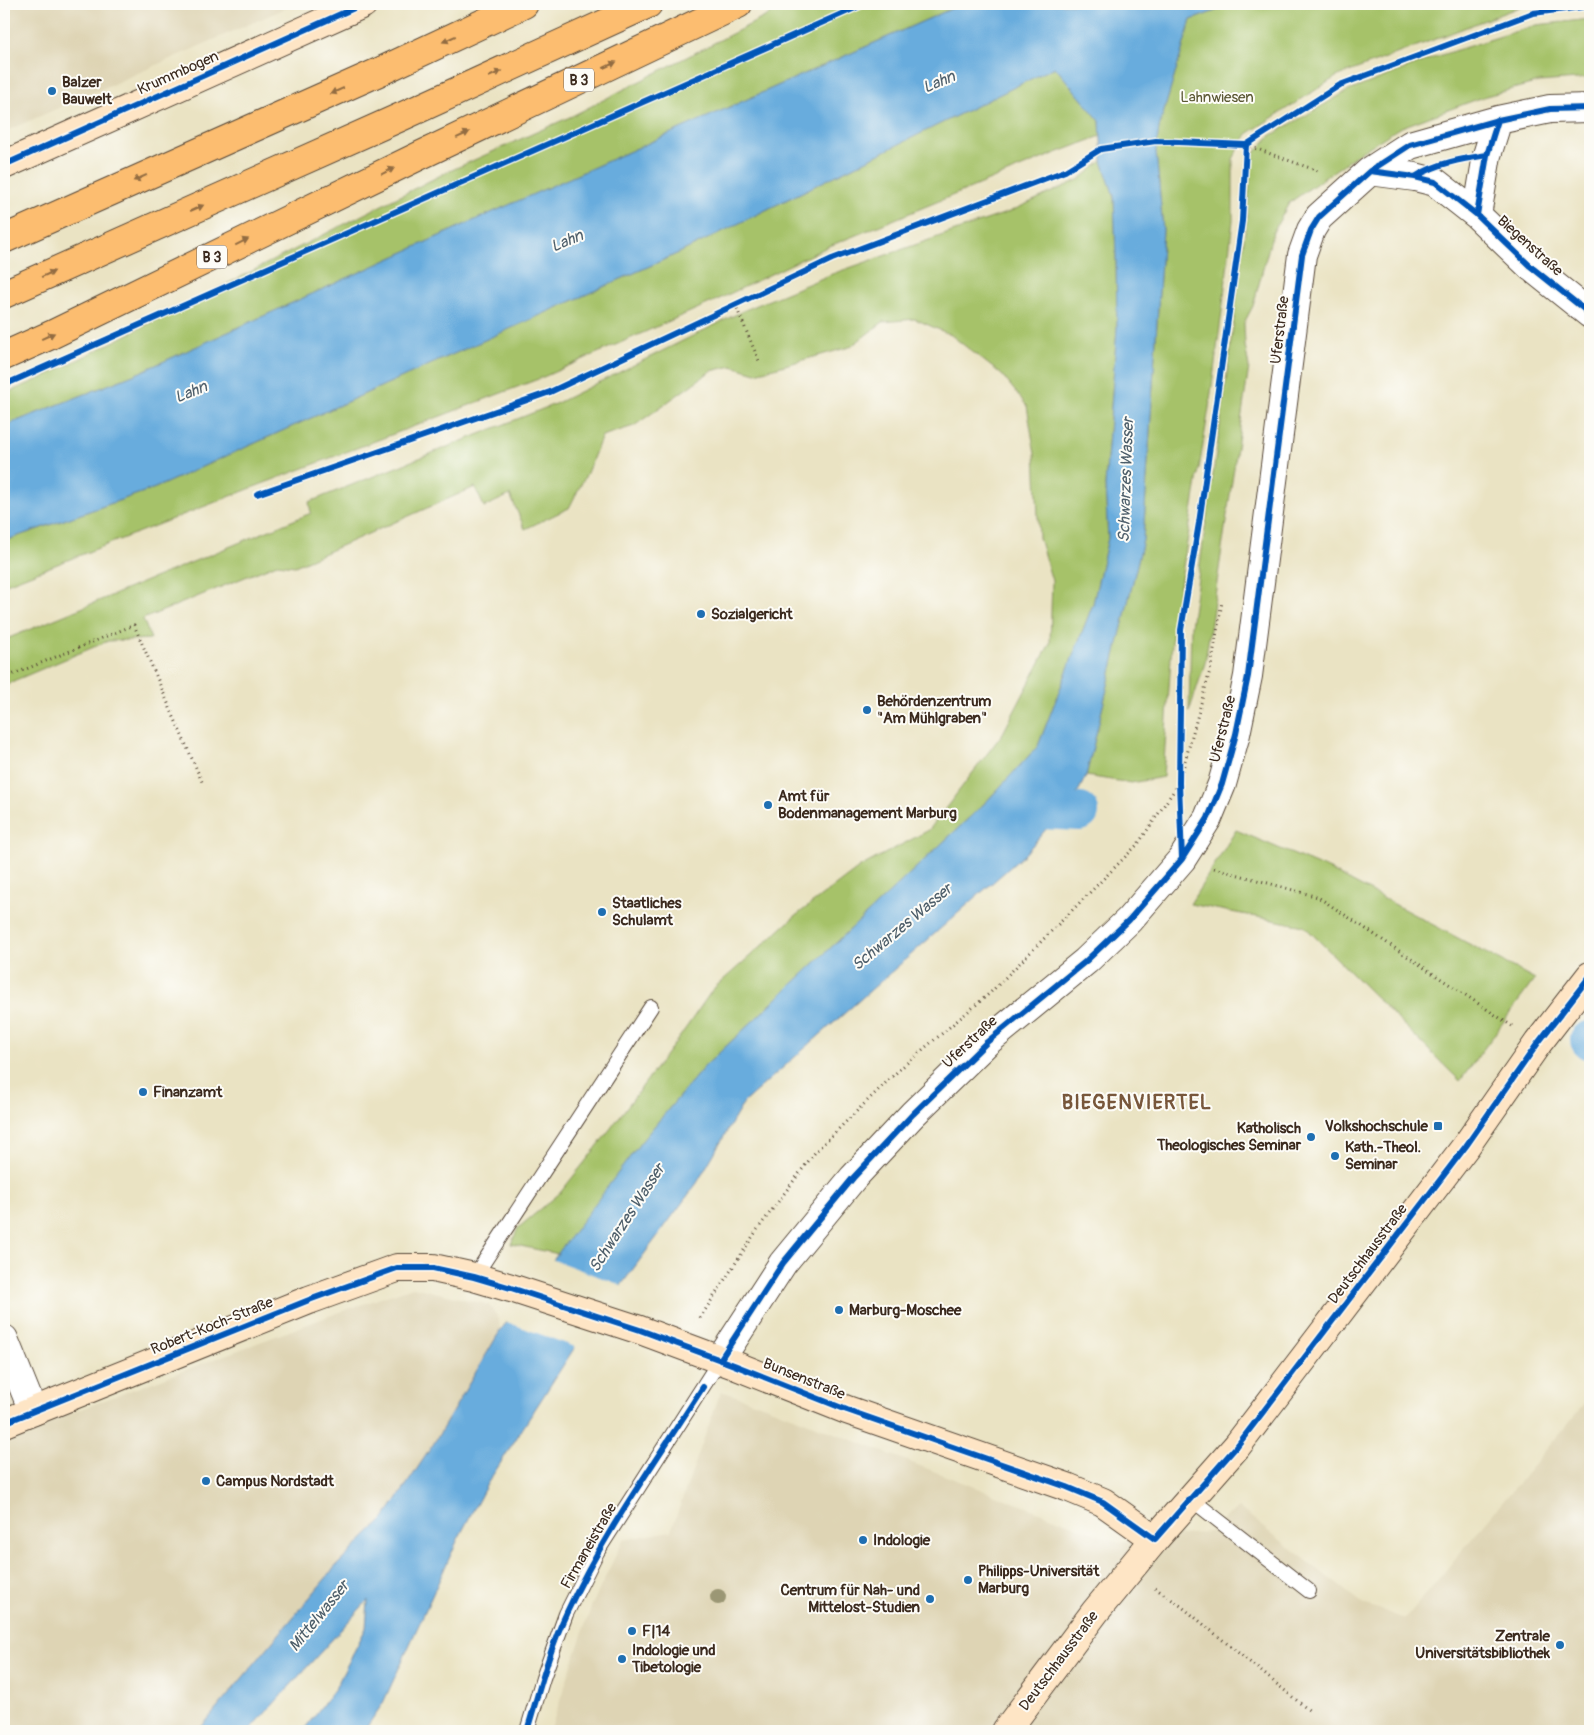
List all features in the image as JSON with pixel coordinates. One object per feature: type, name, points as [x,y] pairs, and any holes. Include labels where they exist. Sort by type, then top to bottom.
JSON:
[{"type":"highway","points":[[4,239],[381,71],[524,4]]},
{"type":"highway","points":[[4,294],[403,116],[648,4]]},
{"type":"highway","name":"B 3","points":[[4,356],[738,4]]},
{"type":"main road","name":"Krummbogen","points":[[4,164],[363,4]]},
{"type":"main road","name":"Deutschhausstraße","points":[[1006,1731],[1096,1612],[1155,1539],[1237,1446],[1466,1146],[1538,1043],[1590,976]]},
{"type":"main road","name":"Robert-Koch-Straße","points":[[4,1423],[309,1300],[397,1268],[433,1268]]},
{"type":"main road","name":"Bunsenstraße","points":[[433,1268],[474,1277],[640,1330],[847,1410],[1067,1487],[1103,1502],[1155,1539]]},
{"type":"street","name":"Uferstraße","points":[[720,1360],[783,1263],[853,1178],[913,1114],[986,1042],[1086,961],[1129,920],[1182,859],[1208,818],[1222,784],[1236,734],[1248,676],[1300,269],[1305,243],[1319,217],[1370,171],[1410,146],[1498,120],[1550,109],[1590,108]]},
{"type":"street","name":"Biegenstraße","points":[[1477,215],[1487,155],[1498,120]]},
{"type":"street","name":"Biegenstraße","points":[[1370,171],[1415,177],[1435,182],[1477,215],[1530,266],[1590,314]]},
{"type":"street","points":[[4,1339],[33,1411]]},
{"type":"lane","points":[[474,1277],[651,1007]]},
{"type":"lane","name":"Firmaneistraße","points":[[527,1731],[542,1678],[566,1614],[596,1552],[720,1360]]},
{"type":"lane","points":[[1192,1499],[1310,1591]]},
{"type":"path","points":[[1246,145],[1322,172]]},
{"type":"path","points":[[736,304],[759,361]]},
{"type":"path","points":[[682,1346],[757,1230],[816,1151],[901,1068],[990,993],[1138,844],[1179,783],[1211,667],[1223,600]]},
{"type":"path","points":[[4,678],[134,626],[203,784]]},
{"type":"path","points":[[1182,859],[1318,897],[1538,1043]]},
{"type":"path","points":[[1169,1598],[1310,1712]]},
{"type":"shaded area","points":[[4,4],[295,4],[4,132]]},
{"type":"shaded area","name":"Campus Nordstadt","points":[[413,1287],[489,1305],[499,1319],[500,1331],[434,1443],[384,1519],[336,1566],[198,1731],[4,1731],[4,1361],[33,1427],[340,1312]]},
{"type":"shaded area","name":"Philipps-Universität Marburg","points":[[721,1391],[757,1403],[1117,1542],[1210,1532],[1238,1507],[1361,1603],[1405,1619],[1590,1397],[1590,1731],[550,1731],[591,1607],[623,1540],[671,1531]]},
{"type":"green space","points":[[790,4],[962,4],[457,228],[136,374],[4,426],[4,394],[42,378],[443,174],[572,116]]},
{"type":"green space","name":"Lahnwiesen","points":[[1234,4],[1527,4],[1336,77],[1247,134],[1233,159],[1233,220],[1209,408],[1173,628],[1163,777],[1131,783],[1086,776],[1143,540],[1163,230],[1156,151],[1159,128],[1191,20]]},
{"type":"green space","points":[[1590,19],[1590,78],[1539,82],[1486,96],[1399,128],[1355,156],[1289,203],[1273,232],[1253,306],[1244,323],[1249,367],[1205,663],[1189,712],[1191,626],[1223,405],[1246,223],[1252,156],[1270,136],[1346,92],[1438,56],[1536,25]]},
{"type":"green space","points":[[1055,67],[1100,121],[1101,136],[827,247],[717,300],[541,378],[254,487],[4,585],[4,541],[155,488],[681,252]]},
{"type":"green space","points":[[1102,161],[1114,196],[1116,257],[1117,328],[1105,485],[1108,538],[1093,604],[1038,746],[987,801],[704,1067],[641,1142],[558,1254],[511,1244],[518,1228],[560,1193],[596,1148],[713,989],[794,917],[860,867],[929,830],[1003,733],[1050,643],[1052,581],[1039,538],[1035,454],[1027,406],[1002,375],[951,335],[915,319],[883,322],[850,347],[756,373],[732,366],[711,371],[634,426],[602,436],[587,473],[569,508],[525,529],[510,495],[484,507],[475,487],[295,566],[277,564],[143,619],[151,639],[108,641],[4,685],[4,640],[311,513],[309,502],[555,404],[745,310],[832,274],[1009,212],[1080,179]]},
{"type":"green space","points":[[1236,830],[1330,870],[1535,979],[1460,1081],[1304,926],[1190,904]]},
{"type":"water","points":[[962,4],[1234,4],[1191,20],[1159,128],[1156,151],[1163,230],[1143,540],[1086,776],[1079,790],[1025,854],[744,1102],[697,1183],[573,1350],[487,1484],[458,1539],[383,1703],[364,1731],[303,1731],[336,1687],[366,1628],[368,1600],[249,1731],[198,1731],[336,1566],[384,1519],[434,1443],[500,1331],[641,1142],[704,1067],[987,801],[1038,746],[1093,604],[1108,538],[1105,486],[1117,328],[1116,257],[1114,196],[1102,161],[1100,121],[1055,67],[681,252],[155,488],[4,541],[4,426],[136,374],[457,228]]},
{"type":"pier","points":[[551,1259],[624,1286],[578,1348],[504,1321]]},
{"type":"waterway","points":[[1041,810],[1080,812]]},
{"type":"cycle path","points":[[4,165],[363,4]]},
{"type":"cycle path","points":[[4,385],[864,4]]},
{"type":"cycle path","points":[[257,494],[550,392],[832,259],[1065,171],[1101,149],[1156,141],[1246,145],[1340,85],[1533,13],[1590,6]]},
{"type":"cycle path","points":[[720,1360],[783,1263],[853,1178],[913,1114],[987,1042],[1086,961],[1129,920],[1182,859],[1208,818],[1222,784],[1236,734],[1248,676],[1302,255],[1311,230],[1319,217],[1370,171],[1410,145],[1498,120],[1550,109],[1590,108]]},
{"type":"cycle path","points":[[1477,215],[1487,155],[1498,120]]},
{"type":"cycle path","points":[[1182,859],[1179,783],[1181,630],[1199,523],[1242,221],[1246,145]]},
{"type":"cycle path","points":[[1415,177],[1441,165],[1487,155]]},
{"type":"cycle path","points":[[1370,171],[1415,177],[1435,182],[1477,215],[1530,266],[1590,314]]},
{"type":"cycle path","points":[[4,1423],[309,1300],[397,1268],[433,1268],[511,1288],[640,1330],[847,1410],[1067,1487],[1103,1502],[1155,1539],[1237,1446],[1466,1146],[1538,1043],[1590,976]]},
{"type":"cycle path","points":[[527,1731],[555,1641],[582,1582],[614,1525],[703,1387]]},
{"type":"place","name":"Balzer Bauwelt","points":[[52,91]]},
{"type":"place","name":"Sozialgericht","points":[[701,614]]},
{"type":"place","name":"Behördenzentrum \"Am Mühlgraben\"","points":[[867,710]]},
{"type":"place","name":"Amt für Bodenmanagement Marburg","points":[[768,805]]},
{"type":"place","name":"Staatliches Schulamt","points":[[602,912]]},
{"type":"place","name":"Finanzamt","points":[[143,1092]]},
{"type":"place","name":"Volkshochschule","points":[[1438,1126]]},
{"type":"place","name":"Katholisch Theologisches Seminar","points":[[1311,1137]]},
{"type":"place","name":"Kath.-Theol. Seminar","points":[[1335,1156]]},
{"type":"place","name":"Marburg-Moschee","points":[[839,1310]]},
{"type":"place","name":"Campus Nordstadt","points":[[206,1481]]},
{"type":"place","name":"Indologie","points":[[863,1540]]},
{"type":"place","name":"Philipps-Universität Marburg","points":[[968,1580]]},
{"type":"place","name":"Centrum für Nah- und Mittelost-Studien","points":[[930,1599]]},
{"type":"place","name":"F|14","points":[[632,1631]]},
{"type":"place","name":"Zentrale Universitätsbibliothek","points":[[1560,1645]]},
{"type":"place","name":"Indologie und Tibetologie","points":[[622,1659]]},
{"type":"district","name":"BIEGENVIERTEL","points":[[1137,1102]]},
{"type":"water label","name":"Lahn","points":[[939,82]]},
{"type":"water label","name":"Lahn","points":[[567,241]]},
{"type":"water label","name":"Lahn","points":[[191,392]]},
{"type":"water label","name":"Schwarzes Wasser","points":[[1126,480]]},
{"type":"water label","name":"Schwarzes Wasser","points":[[902,927]]},
{"type":"water label","name":"Schwarzes Wasser","points":[[627,1218]]},
{"type":"water label","name":"Mittelwasser","points":[[319,1616]]}]
